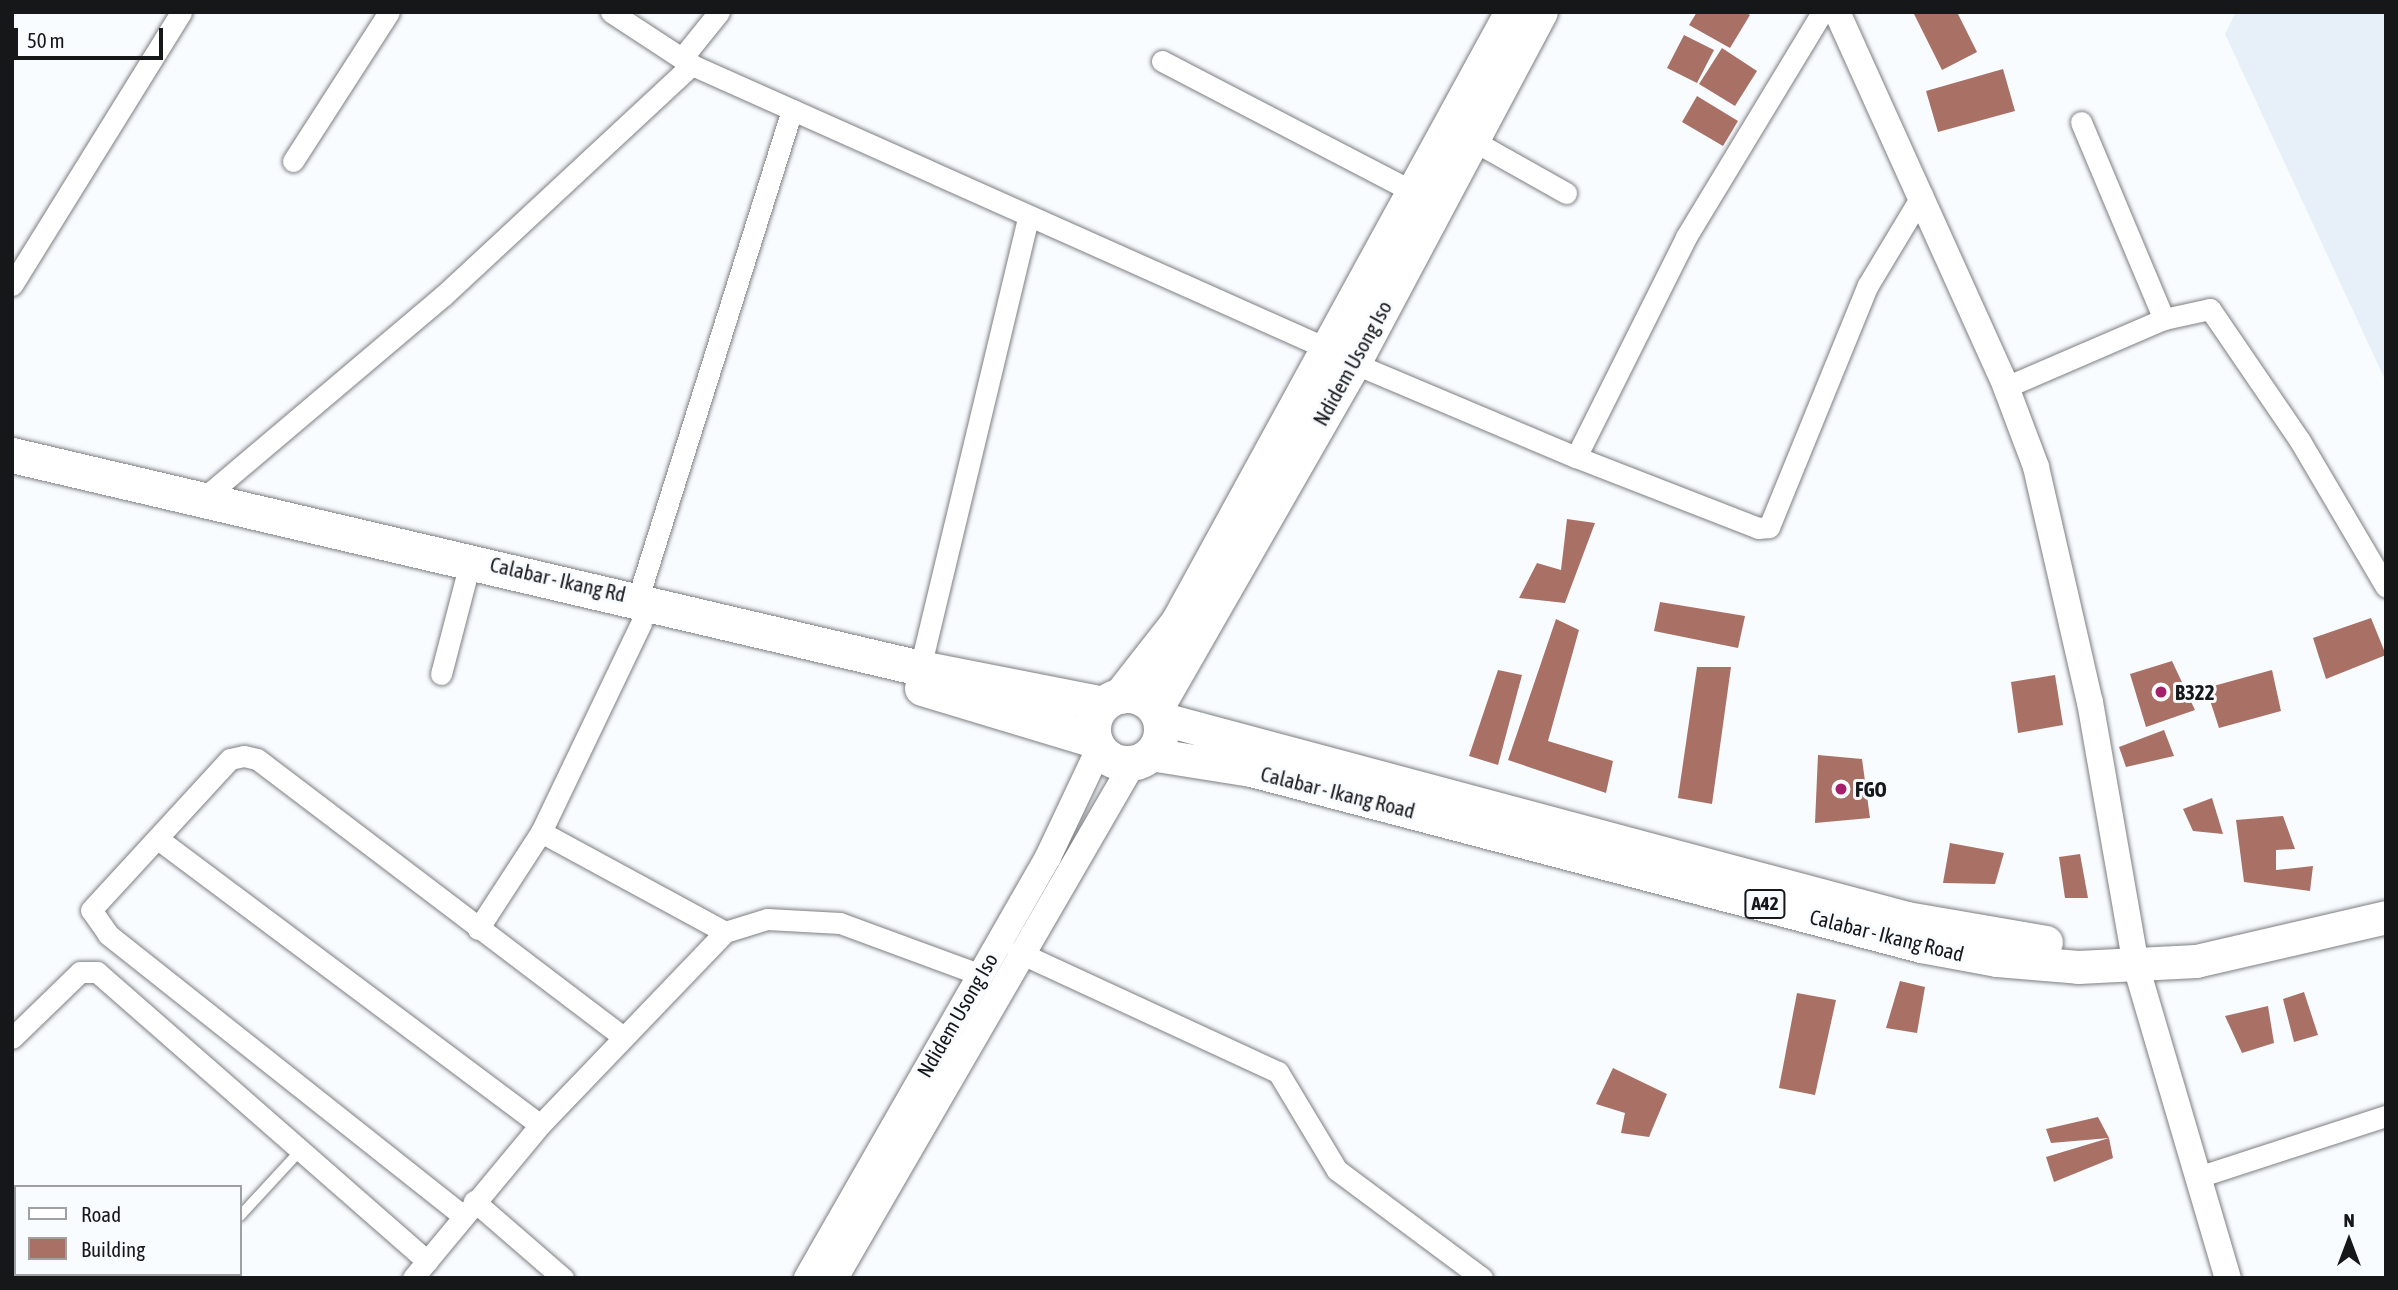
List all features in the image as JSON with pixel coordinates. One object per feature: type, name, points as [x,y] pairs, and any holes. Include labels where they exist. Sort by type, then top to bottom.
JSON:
[{"type":"highway","name":"Ndidem Usong Iso","points":[[1157,714],[1341,356],[1413,192],[1512,12]]},
{"type":"highway","name":"Ndidem Usong Iso","points":[[1112,700],[1178,622],[1472,140],[1540,12]]},
{"type":"highway","name":"Calabar - Ikang Rd","points":[[12,455],[205,497],[640,610],[917,687],[1096,744]]},
{"type":"highway","name":"Calabar - Ikang Rd","points":[[12,475],[466,578],[640,610],[920,668],[1112,700]]},
{"type":"highway","points":[[1139,698],[1157,714],[1160,737],[1142,758],[1114,761],[1096,744],[1094,721],[1112,700],[1139,698]]},
{"type":"main road","name":"Calabar - Ikang Road","points":[[1157,714],[1907,918],[2025,940],[2134,956],[2386,895]]},
{"type":"main road","name":"Calabar - Ikang Road","points":[[1142,758],[1251,770],[1922,946],[2011,961],[2134,956],[2210,958],[2386,917]]},
{"type":"street","points":[[12,285],[181,12]]},
{"type":"street","points":[[293,162],[389,12]]},
{"type":"street","points":[[611,12],[687,62],[1028,217],[1576,457],[1758,528],[1773,525],[1868,285],[1922,195]]},
{"type":"street","points":[[205,497],[443,296],[687,62],[719,12]]},
{"type":"street","points":[[1576,457],[1686,237],[1822,12]]},
{"type":"street","points":[[1837,12],[1922,195],[2006,387],[2050,523],[2134,956],[2228,1278]]},
{"type":"street","points":[[1162,61],[1413,192]]},
{"type":"street","points":[[478,929],[541,832],[640,610],[792,110]]},
{"type":"street","points":[[2081,122],[2164,319]]},
{"type":"street","points":[[1472,140],[1566,193]]},
{"type":"street","points":[[920,668],[1028,217]]},
{"type":"street","points":[[2006,387],[2200,306],[2218,315],[2386,587]]},
{"type":"street","points":[[441,674],[466,578]]},
{"type":"street","name":"Ndidem Usong Iso","points":[[807,1278],[981,975],[1096,744]]},
{"type":"street","name":"Ndidem Usong Iso","points":[[835,1278],[1018,952],[1142,758]]},
{"type":"street","points":[[563,1278],[92,918],[91,910],[230,759],[257,759],[622,1036]]},
{"type":"street","points":[[541,832],[725,932]]},
{"type":"street","points":[[158,839],[540,1125]]},
{"type":"street","points":[[414,1278],[468,1208],[540,1125],[622,1036],[725,932],[767,919],[840,923],[981,975]]},
{"type":"street","points":[[1018,952],[1278,1072],[1337,1170],[1482,1278]]},
{"type":"street","points":[[12,1038],[80,972],[97,972],[427,1261]]},
{"type":"street","points":[[2198,1177],[2386,1116]]},
{"type":"lane","points":[[242,1214],[301,1150]]},
{"type":"shaded area","points":[[2236,12],[2386,12],[2386,382],[2225,34]]},
{"type":"building","points":[[1697,12],[1745,12],[1750,15],[1730,48],[1689,25]]},
{"type":"building","points":[[1913,12],[1957,12],[1977,52],[1942,70]]},
{"type":"building","points":[[1684,35],[1714,50],[1697,83],[1667,68]]},
{"type":"building","points":[[1722,48],[1757,71],[1735,106],[1699,84]]},
{"type":"building","points":[[2003,69],[2015,111],[1938,132],[1926,91]]},
{"type":"building","points":[[1697,96],[1738,121],[1723,146],[1682,122]]},
{"type":"building","points":[[1567,519],[1595,523],[1565,603],[1519,598],[1537,563],[1561,570]]},
{"type":"building","points":[[1660,602],[1745,616],[1738,648],[1654,631]]},
{"type":"building","points":[[2371,618],[2386,655],[2326,679],[2313,638]]},
{"type":"building","points":[[1556,619],[1579,630],[1548,741],[1613,761],[1606,793],[1508,760]]},
{"type":"building","name":"B322","points":[[2172,661],[2195,710],[2146,727],[2130,674]]},
{"type":"building","points":[[1697,667],[1731,667],[1712,804],[1678,798]]},
{"type":"building","points":[[1498,670],[1522,675],[1498,765],[1469,756]]},
{"type":"building","points":[[2272,670],[2281,711],[2219,728],[2206,688]]},
{"type":"building","points":[[2055,675],[2063,725],[2018,733],[2011,682]]},
{"type":"building","points":[[2164,730],[2174,756],[2126,767],[2119,747]]},
{"type":"building","name":"FGO","points":[[1818,755],[1862,759],[1870,818],[1815,823]]},
{"type":"building","points":[[2212,798],[2223,834],[2193,831],[2183,809]]},
{"type":"building","points":[[2283,816],[2295,849],[2276,850],[2276,870],[2313,866],[2310,891],[2244,882],[2236,820]]},
{"type":"building","points":[[1950,843],[2004,853],[1995,884],[1943,883]]},
{"type":"building","points":[[2080,854],[2088,898],[2065,898],[2059,857]]},
{"type":"building","points":[[1900,981],[1925,987],[1917,1033],[1886,1028]]},
{"type":"building","points":[[2304,992],[2318,1035],[2294,1042],[2283,999]]},
{"type":"building","points":[[1797,993],[1836,1000],[1815,1095],[1779,1088]]},
{"type":"building","points":[[2268,1006],[2274,1043],[2242,1053],[2225,1016]]},
{"type":"building","points":[[1613,1068],[1667,1094],[1649,1137],[1621,1133],[1625,1113],[1596,1104]]},
{"type":"building","points":[[2098,1117],[2109,1138],[2051,1143],[2046,1129]]},
{"type":"building","points":[[2109,1138],[2113,1158],[2054,1182],[2046,1157]]},
{"type":"place","name":"B322","points":[[2161,692]]},
{"type":"place","name":"FGO","points":[[1841,789]]}]
